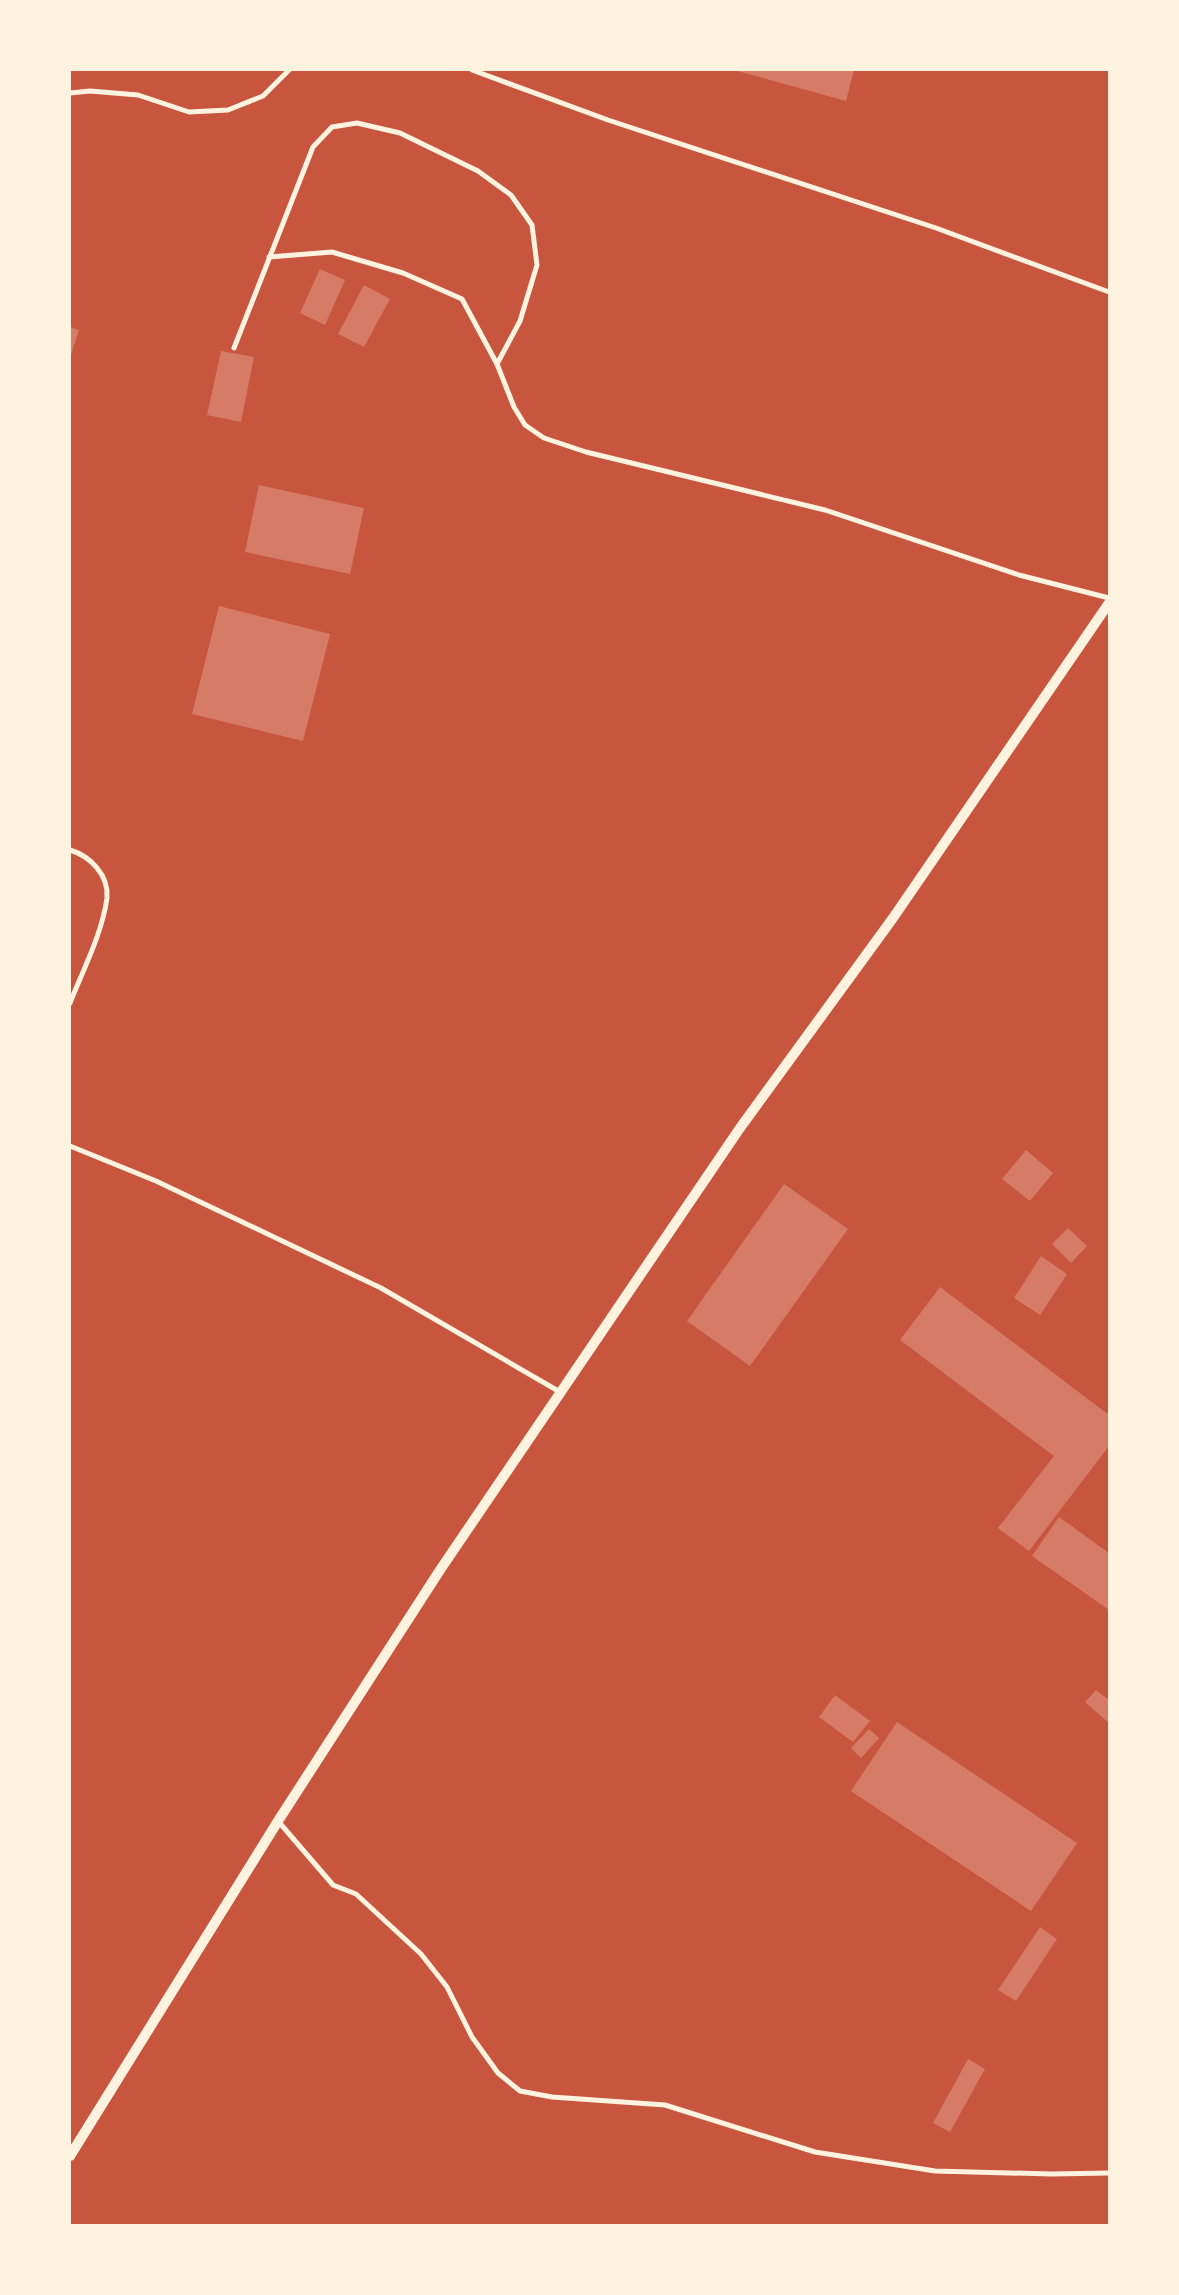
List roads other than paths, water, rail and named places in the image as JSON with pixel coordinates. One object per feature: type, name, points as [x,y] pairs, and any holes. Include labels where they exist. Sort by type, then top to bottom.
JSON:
[{"type":"main road","points":[[70,2156],[278,1821],[440,1570],[740,1128],[893,918],[1109,603]]},
{"type":"street","points":[[70,93],[90,91],[138,95],[189,112],[228,110],[263,96],[289,70]]},
{"type":"street","points":[[472,70],[608,120],[936,228],[1109,292]]},
{"type":"street","points":[[234,348],[313,147],[332,127],[357,123],[400,133],[478,171],[511,194],[532,225],[537,265],[520,321],[497,364]]},
{"type":"street","points":[[269,258],[332,252],[403,273],[462,299],[497,364],[517,413],[525,425],[544,438],[586,452],[825,510],[1019,575],[1109,598]]},
{"type":"street","points":[[70,850],[81,854],[95,864],[104,879],[107,896],[97,934],[70,1003]]},
{"type":"street","points":[[70,1146],[156,1181],[381,1288],[560,1392]]},
{"type":"street","points":[[278,1821],[333,1885],[356,1894],[421,1954],[447,1988],[472,2038],[498,2073],[520,2091],[552,2097],[665,2106],[815,2152],[935,2171],[1051,2174],[1109,2172]]}]
